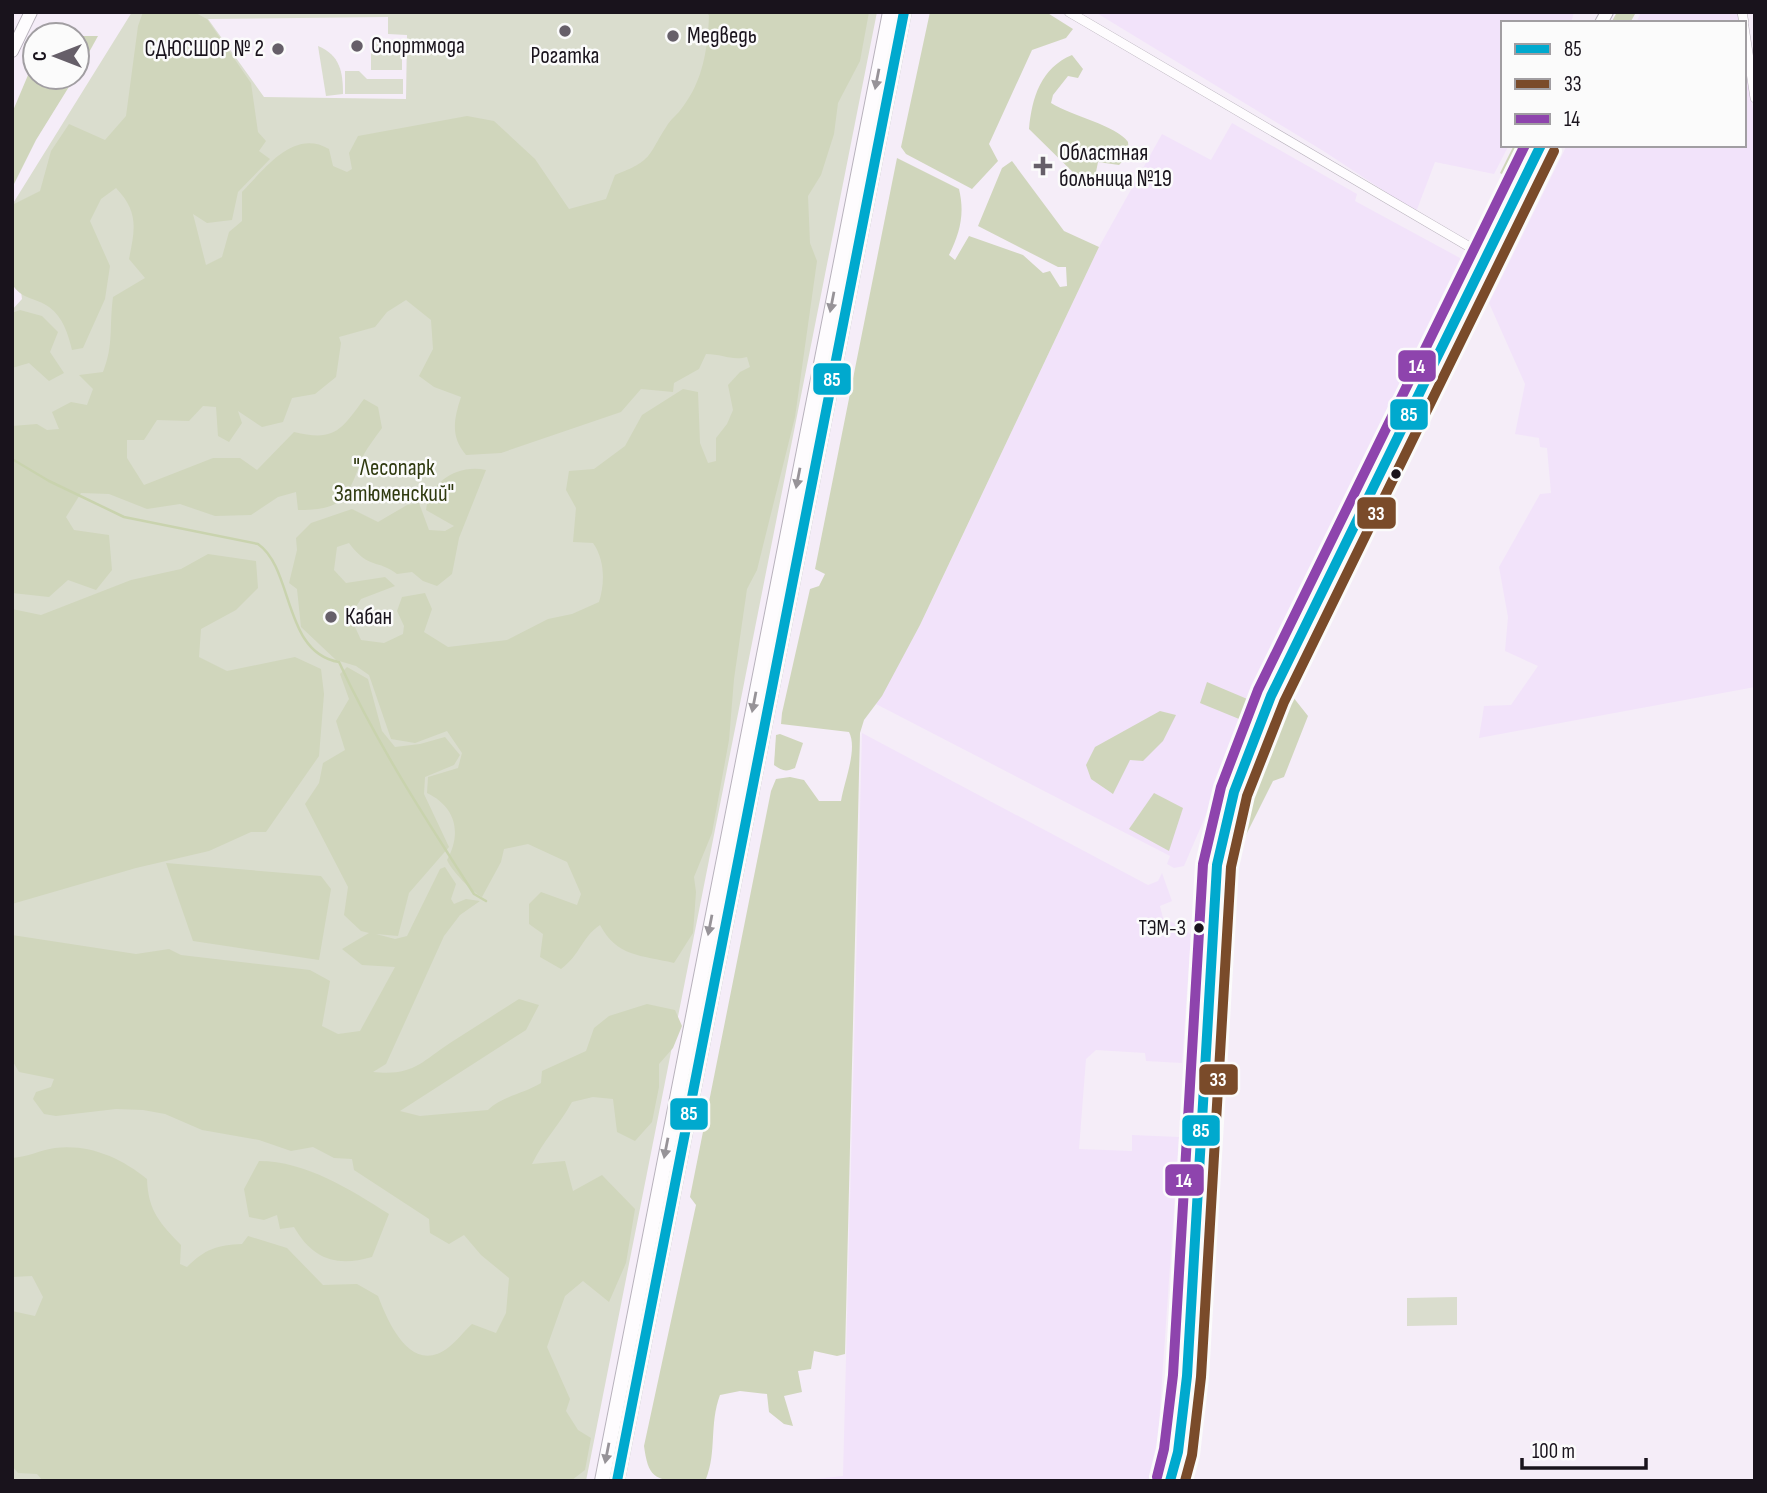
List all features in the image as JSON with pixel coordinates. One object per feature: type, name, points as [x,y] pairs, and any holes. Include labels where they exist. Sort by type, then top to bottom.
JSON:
[{"type":"main road","points":[[602,1481],[890,12]]},
{"type":"main road","points":[[617,1481],[904,12]]},
{"type":"main road","points":[[810,411],[825,414]]},
{"type":"street","points":[[14,45],[31,12]]},
{"type":"street","points":[[1069,12],[1485,256]]},
{"type":"street","points":[[1746,38],[1755,98]]},
{"type":"street","points":[[1170,1481],[1178,1452],[1187,1376],[1217,865],[1224,822],[1271,696],[1540,147]]},
{"type":"shaded area","points":[[1095,12],[1574,12],[1572,21],[1501,21],[1501,147],[1508,147],[1494,174],[1435,162],[1416,212],[1325,152]]},
{"type":"shaded area","points":[[1641,12],[1738,12],[1740,21],[1637,21]]},
{"type":"shaded area","points":[[1746,66],[1755,123],[1755,687],[1479,738],[1484,706],[1511,705],[1538,666],[1505,651],[1508,617],[1499,567],[1540,494],[1551,493],[1547,448],[1540,447],[1539,438],[1515,434],[1525,384],[1489,303],[1566,147],[1746,147]]},
{"type":"shaded area","points":[[1232,123],[1357,194],[1355,201],[1471,264],[1261,687],[1184,866],[1174,868],[1167,864],[1170,856],[876,704],[920,625],[1099,247],[1162,134],[1211,160]]},
{"type":"shaded area","points":[[862,733],[1148,885],[1158,881],[1162,873],[1172,901],[1160,906],[1163,918],[1184,928],[1191,935],[1182,1063],[1146,1061],[1145,1053],[1096,1050],[1086,1059],[1079,1149],[1132,1151],[1132,1135],[1179,1137],[1155,1481],[796,1481],[843,1476]]},
{"type":"green space","name":"\"Лесопарк Затюменский\"","points":[[132,12],[877,12],[586,1481],[12,1481],[12,310],[22,299],[20,284],[12,276],[12,205],[83,91],[91,91],[91,78]],"holes":[[[388,17],[388,34],[407,35],[406,99],[264,97],[208,19]]]},
{"type":"green space","points":[[143,12],[194,12],[207,19],[251,83],[258,132],[266,141],[259,151],[270,159],[238,192],[232,220],[207,223],[193,214],[206,265],[222,257],[229,232],[242,221],[242,192],[280,154],[303,144],[316,144],[329,149],[333,166],[347,172],[352,169],[349,153],[358,136],[467,116],[494,121],[535,159],[569,209],[606,199],[615,175],[637,165],[648,156],[695,87],[707,40],[709,15],[705,12],[869,12],[860,61],[838,103],[834,134],[821,175],[808,196],[810,243],[817,261],[795,417],[757,570],[747,589],[734,679],[729,740],[712,833],[694,877],[696,892],[693,933],[674,963],[622,949],[600,925],[561,969],[540,957],[543,934],[529,924],[529,904],[541,892],[577,905],[581,894],[567,862],[528,844],[504,849],[501,862],[482,897],[468,886],[447,860],[452,850],[455,831],[450,813],[427,793],[428,777],[458,768],[462,753],[447,731],[415,743],[391,739],[369,675],[356,666],[336,660],[301,627],[297,589],[289,583],[297,550],[296,538],[311,523],[352,509],[378,522],[407,505],[419,503],[429,530],[445,531],[454,526],[426,510],[433,491],[439,483],[456,472],[476,469],[486,470],[459,538],[452,574],[437,586],[423,581],[412,572],[397,574],[368,561],[349,543],[337,547],[334,570],[346,583],[385,577],[395,586],[361,599],[350,616],[361,640],[384,643],[403,634],[404,626],[397,611],[402,597],[425,593],[432,609],[424,632],[448,647],[507,640],[548,619],[572,614],[599,602],[603,572],[597,550],[593,543],[573,542],[576,508],[566,490],[569,471],[594,469],[625,446],[642,415],[683,389],[698,392],[700,443],[708,463],[716,461],[716,438],[727,424],[733,410],[728,385],[740,372],[750,367],[747,357],[706,354],[699,369],[674,383],[673,392],[641,389],[621,412],[501,453],[466,455],[457,441],[455,427],[461,397],[434,387],[419,376],[433,349],[431,320],[406,300],[387,312],[375,327],[339,337],[341,343],[336,377],[315,394],[292,398],[283,422],[262,427],[238,411],[242,423],[229,442],[218,436],[216,407],[203,406],[189,421],[157,420],[144,440],[127,440],[127,458],[144,485],[213,458],[240,458],[257,470],[294,432],[319,435],[336,431],[364,399],[378,407],[382,428],[365,453],[352,485],[341,500],[325,508],[298,510],[296,492],[278,497],[251,515],[215,516],[180,504],[147,509],[109,494],[81,493],[66,517],[74,530],[109,535],[112,570],[96,590],[68,580],[49,597],[12,593],[12,426],[37,424],[47,430],[59,429],[52,412],[71,402],[87,405],[93,389],[79,375],[103,372],[110,344],[113,297],[145,278],[129,259],[133,239],[132,213],[116,188],[101,199],[90,221],[110,266],[105,299],[83,348],[72,350],[64,326],[54,311],[24,296],[12,284],[12,205],[40,191],[51,151],[69,124],[105,140],[126,116],[138,26]]},
{"type":"green space","points":[[930,12],[1046,12],[1073,29],[1066,38],[1032,50],[989,144],[998,161],[972,189],[906,154],[901,147]]},
{"type":"green space","points":[[1617,12],[1635,14],[1631,21],[1612,21]]},
{"type":"green space","points":[[91,36],[98,36],[91,49]]},
{"type":"green space","points":[[371,42],[402,42],[402,70],[371,70]]},
{"type":"green space","points":[[318,46],[336,59],[342,78],[343,94],[326,96]]},
{"type":"green space","points":[[1072,55],[1083,69],[1078,78],[1068,76],[1053,95],[1051,103],[1114,131],[1128,142],[1129,154],[1119,165],[1098,162],[1095,177],[1086,185],[1029,129],[1040,85],[1053,68]]},
{"type":"green space","points":[[345,71],[359,71],[367,79],[403,79],[403,94],[345,94]]},
{"type":"green space","points":[[21,91],[66,91],[36,140],[12,188],[12,113]]},
{"type":"green space","points":[[1513,147],[1531,147],[1514,181],[1500,173]]},
{"type":"green space","points":[[897,158],[959,189],[962,207],[960,223],[949,255],[955,260],[969,236],[1023,255],[1043,273],[1050,271],[1060,287],[1067,286],[1066,267],[1058,267],[978,226],[1002,168],[1012,161],[1064,231],[1099,247],[920,625],[882,696],[864,720],[860,733],[845,1354],[837,1356],[814,1351],[811,1369],[798,1371],[802,1392],[784,1396],[793,1426],[784,1424],[769,1412],[767,1394],[740,1391],[720,1395],[706,1479],[666,1480],[654,1475],[644,1446],[696,1205],[690,1197],[771,791],[776,779],[790,777],[804,780],[819,801],[841,801],[851,756],[849,732],[781,724],[810,589],[819,586],[825,574],[815,569]]},
{"type":"green space","points":[[20,310],[42,316],[58,332],[50,352],[64,373],[49,381],[29,363],[12,368],[12,313]]},
{"type":"green space","points":[[208,554],[256,561],[258,588],[236,610],[201,629],[199,657],[227,671],[295,657],[321,669],[324,694],[319,756],[266,832],[251,832],[209,851],[136,868],[12,904],[12,609],[41,615],[131,580],[181,569]]},
{"type":"green space","points":[[347,667],[368,679],[382,731],[395,747],[445,737],[460,755],[454,765],[425,777],[424,794],[449,847],[409,893],[398,936],[376,934],[395,939],[407,936],[440,869],[445,867],[456,884],[451,899],[454,904],[466,899],[480,901],[460,915],[444,936],[386,1064],[373,1072],[398,1072],[423,1062],[519,999],[539,1005],[526,1030],[400,1111],[420,1116],[488,1110],[499,1102],[541,1083],[542,1071],[586,1051],[594,1028],[609,1016],[647,1004],[675,1010],[682,1026],[673,1048],[659,1064],[659,1087],[652,1122],[635,1141],[617,1132],[613,1099],[593,1097],[572,1102],[532,1164],[565,1161],[573,1191],[602,1175],[635,1209],[626,1263],[609,1302],[583,1281],[565,1296],[547,1347],[570,1399],[566,1411],[578,1430],[591,1438],[585,1470],[572,1480],[553,1481],[43,1481],[37,1474],[18,1473],[12,1466],[12,1311],[35,1316],[43,1297],[32,1276],[12,1277],[12,1158],[68,1147],[93,1151],[116,1159],[147,1179],[156,1216],[181,1245],[180,1264],[187,1267],[206,1252],[225,1245],[242,1244],[248,1236],[287,1248],[323,1285],[357,1284],[378,1296],[388,1319],[403,1342],[412,1351],[423,1355],[435,1354],[449,1347],[472,1324],[496,1333],[506,1313],[509,1278],[481,1255],[464,1235],[449,1244],[430,1233],[429,1219],[354,1170],[352,1159],[334,1158],[313,1147],[291,1151],[259,1140],[202,1130],[165,1114],[143,1110],[116,1109],[56,1116],[44,1114],[33,1099],[36,1092],[51,1087],[54,1079],[19,1072],[12,1060],[12,935],[136,954],[169,949],[181,955],[310,970],[330,981],[322,1026],[338,1034],[360,1031],[395,967],[362,965],[342,949],[369,933],[361,931],[344,915],[348,887],[305,804],[319,783],[323,763],[345,750],[336,721],[349,699],[340,674]]},
{"type":"green space","points":[[1207,682],[1252,701],[1244,721],[1200,703]]},
{"type":"green space","points":[[1293,697],[1308,716],[1284,777],[1273,781],[1243,841],[1257,778]]},
{"type":"green space","points":[[1160,711],[1176,715],[1163,741],[1143,761],[1130,760],[1113,794],[1091,779],[1086,765],[1095,747]]},
{"type":"green space","points":[[776,735],[803,743],[795,768],[784,770],[774,765]]},
{"type":"green space","points":[[1154,793],[1183,808],[1169,851],[1129,829]]},
{"type":"green space","points":[[166,863],[321,876],[331,889],[319,960],[193,941]]},
{"type":"green space","points":[[259,1161],[277,1162],[311,1171],[389,1214],[372,1257],[348,1261],[327,1258],[309,1247],[294,1227],[280,1229],[277,1215],[264,1220],[249,1217],[244,1189]]},
{"type":"green space","points":[[1457,1297],[1457,1325],[1407,1326],[1407,1298]]},
{"type":"waterway","points":[[12,459],[49,481],[124,517],[258,544],[270,556],[298,627],[308,643],[321,655],[339,662],[369,722],[420,809],[474,894],[486,901]]},
{"type":"transit line","name":"85","points":[[617,1481],[904,12]]},
{"type":"transit line","name":"14","points":[[1157,1477],[1164,1449],[1173,1375],[1203,864],[1221,787],[1258,690],[1524,147]]},
{"type":"transit line","name":"85","points":[[1170,1481],[1178,1452],[1187,1376],[1217,865],[1234,792],[1271,696],[1540,147]]},
{"type":"transit line","name":"33","points":[[1185,1481],[1192,1455],[1201,1377],[1231,867],[1247,796],[1284,702],[1554,151]]},
{"type":"place","name":"Рогатка","points":[[565,31]]},
{"type":"place","name":"Медведь","points":[[673,36]]},
{"type":"place","name":"Спортмода","points":[[357,46]]},
{"type":"place","name":"СДЮСШОР № 2","points":[[278,49]]},
{"type":"place","name":"Областная больница №19","points":[[1043,166]]},
{"type":"place","name":"Кабан","points":[[331,617]]},
{"type":"place","name":"ТЭМ-З","points":[[1199,928]]}]
